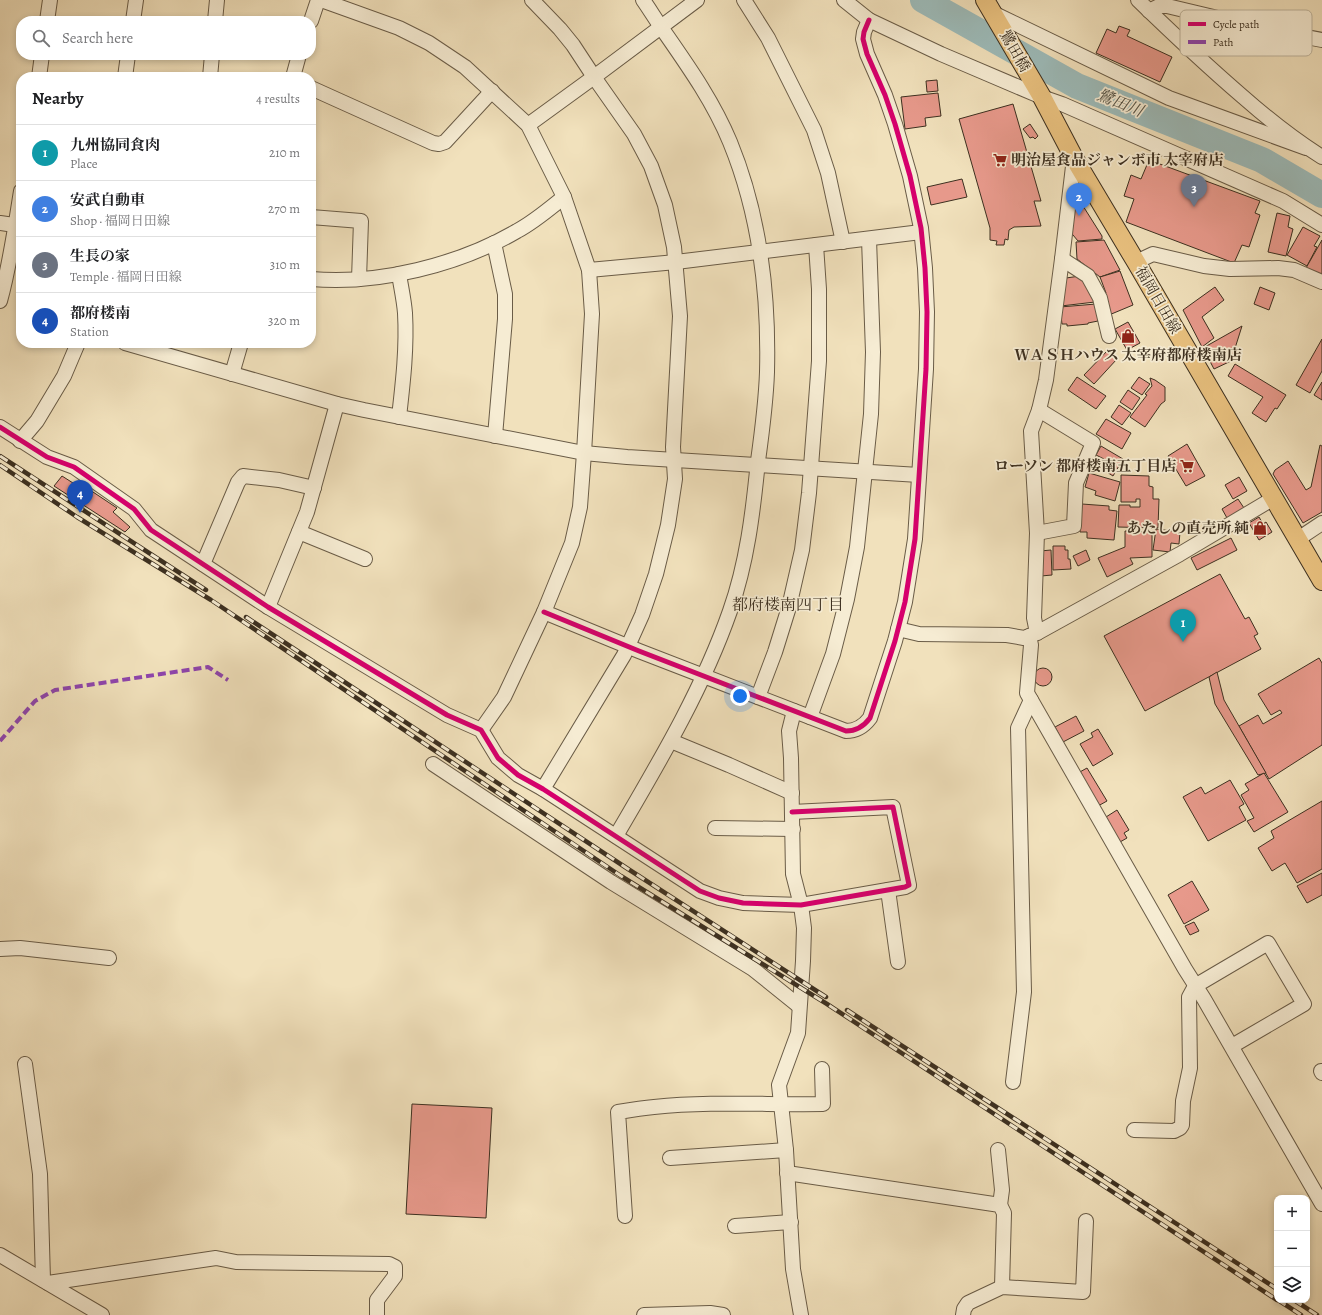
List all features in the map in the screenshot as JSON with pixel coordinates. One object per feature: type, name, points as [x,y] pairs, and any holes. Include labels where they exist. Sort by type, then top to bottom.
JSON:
[{"type":"main road","name":"鷺田橋","points":[[992,12],[1032,80]]},
{"type":"main road","name":"福岡日田線","points":[[1032,80],[1074,158],[1322,581]]},
{"type":"street","points":[[48,16],[50,0]]},
{"type":"street","points":[[134,16],[136,0]]},
{"type":"street","points":[[216,16],[218,0]]},
{"type":"street","points":[[313,16],[320,0],[399,28],[429,43],[465,67],[492,91],[528,125],[564,198],[589,270],[592,314],[584,453],[580,507],[572,543],[544,612],[504,697],[482,730]]},
{"type":"street","points":[[532,0],[573,45],[594,78],[634,134],[651,166],[665,205],[674,247],[680,316],[674,447],[675,479],[670,511],[656,574],[642,615],[624,655],[543,789]]},
{"type":"street","points":[[616,836],[671,741],[710,661],[730,610],[745,558],[752,518],[767,373],[764,274],[757,228],[747,190],[729,141],[707,96],[643,0]]},
{"type":"street","points":[[528,125],[594,78],[696,0]]},
{"type":"street","points":[[744,0],[768,38],[814,130],[828,173],[843,242]]},
{"type":"street","points":[[844,0],[869,20],[941,54],[1062,104],[1283,201],[1322,225]]},
{"type":"street","points":[[1138,0],[1180,40]]},
{"type":"street","points":[[1149,10],[1159,6],[1167,6],[1184,10]]},
{"type":"street","points":[[992,12],[1169,98],[1306,148]]},
{"type":"street","points":[[544,612],[628,647],[846,731],[852,731],[865,724],[870,718],[906,602],[914,538],[919,475],[926,369],[927,312],[925,268],[921,232],[910,176],[895,124],[885,95],[867,54],[863,39],[869,20]]},
{"type":"street","points":[[1312,38],[1322,40]]},
{"type":"street","points":[[1196,56],[1268,118],[1306,148],[1322,158]]},
{"type":"street","points":[[40,72],[41,60]]},
{"type":"street","points":[[126,72],[127,60]]},
{"type":"street","points":[[210,72],[212,60]]},
{"type":"street","points":[[294,72],[298,60]]},
{"type":"street","points":[[316,90],[433,144],[445,142],[492,91]]},
{"type":"street","points":[[1074,158],[1046,380],[1039,410],[1030,431],[1037,532],[1034,618],[1033,634],[1030,645],[1027,693],[1184,969],[1232,1046],[1322,1204]]},
{"type":"street","points":[[316,279],[359,279],[399,274],[418,270],[456,258],[494,243],[518,231],[564,198]]},
{"type":"street","points":[[316,218],[361,222],[359,279]]},
{"type":"street","points":[[0,223],[16,226]]},
{"type":"street","points":[[589,270],[676,262],[921,232]]},
{"type":"street","points":[[0,301],[16,235]]},
{"type":"street","points":[[810,717],[833,654],[847,599],[857,547],[871,414],[873,352],[869,238]]},
{"type":"street","points":[[494,243],[502,274],[505,294],[505,319],[494,436]]},
{"type":"street","points":[[758,697],[775,652],[789,607],[802,550],[809,493],[819,361],[819,289],[816,245]]},
{"type":"street","points":[[1136,262],[1153,254],[1204,266],[1230,269],[1278,268],[1294,270],[1322,282]]},
{"type":"street","points":[[1062,259],[1088,276],[1100,298],[1109,336]]},
{"type":"street","points":[[399,274],[405,312],[406,338],[399,417]]},
{"type":"street","points":[[20,441],[41,415],[64,376],[76,348]]},
{"type":"street","points":[[142,348],[337,404],[584,453],[919,475]]},
{"type":"street","points":[[232,374],[240,348]]},
{"type":"street","points":[[268,607],[307,512],[337,404]]},
{"type":"street","points":[[1037,532],[1074,526],[1076,483],[1093,443],[1039,410]]},
{"type":"street","points":[[0,427],[47,457],[74,467],[134,509],[151,530],[268,607],[447,715],[482,730],[498,758],[518,775],[543,789],[700,891],[743,903],[801,905],[906,887],[909,885],[893,807],[792,812]]},
{"type":"street","points":[[203,564],[238,482],[243,476],[279,480],[314,488]]},
{"type":"street","points":[[898,630],[918,634],[1007,636],[1024,638],[1180,554],[1274,498]]},
{"type":"street","points":[[1298,539],[1322,523]]},
{"type":"street","points":[[299,532],[365,559]]},
{"type":"street","points":[[1013,1082],[1024,992],[1018,728],[1031,700]]},
{"type":"street","points":[[794,711],[789,731],[794,874],[801,905],[804,928],[798,1033],[779,1085],[786,1150],[794,1268],[801,1315]]},
{"type":"street","points":[[671,741],[792,793]]},
{"type":"street","points":[[433,764],[611,882],[753,969],[799,1006]]},
{"type":"street","points":[[715,828],[793,829]]},
{"type":"street","points":[[888,890],[898,962]]},
{"type":"street","points":[[1134,1130],[1174,1131],[1180,1128],[1182,1125],[1183,1101],[1190,1068],[1189,997],[1195,986],[1268,943],[1304,1004],[1232,1046]]},
{"type":"street","points":[[0,949],[20,948],[108,958]]},
{"type":"street","points":[[25,1064],[40,1174],[46,1282]]},
{"type":"street","points":[[625,1216],[618,1112],[662,1106],[726,1104],[824,1104],[822,1069]]},
{"type":"street","points":[[670,1158],[786,1150]]},
{"type":"street","points":[[998,1150],[1002,1190],[1000,1205],[1004,1213],[1002,1287]]},
{"type":"street","points":[[787,1173],[1000,1205]]},
{"type":"street","points":[[963,1315],[964,1309],[968,1303],[1002,1287],[1083,1292],[1086,1221]]},
{"type":"street","points":[[735,1226],[791,1222]]},
{"type":"street","points":[[0,1255],[102,1315]]},
{"type":"street","points":[[46,1282],[216,1258],[236,1262],[389,1264],[395,1267],[395,1276],[377,1300],[377,1315]]},
{"type":"street","points":[[644,1315],[710,1313],[723,1315]]},
{"type":"building","points":[[1119,26],[1130,30],[1127,36],[1172,57],[1160,82],[1096,53],[1107,29],[1116,33]]},
{"type":"building","points":[[937,80],[938,91],[927,92],[926,81]]},
{"type":"building","points":[[938,93],[941,116],[925,118],[926,126],[905,129],[901,97]]},
{"type":"building","name":"明治屋食品ジャンボ市 太宰府店","points":[[1013,104],[1041,201],[1034,201],[1041,226],[1014,227],[1009,230],[1008,240],[1005,239],[1004,245],[996,245],[997,241],[990,240],[990,228],[959,119]]},
{"type":"building","points":[[1030,124],[1038,136],[1035,139],[1033,137],[1030,138],[1023,129]]},
{"type":"building","points":[[1149,160],[1260,201],[1255,213],[1260,215],[1249,247],[1242,245],[1234,263],[1126,222],[1134,199],[1124,196],[1131,175],[1141,179]]},
{"type":"building","points":[[962,179],[967,197],[931,205],[927,187]]},
{"type":"building","points":[[1078,198],[1102,236],[1102,239],[1078,241],[1068,229],[1071,202]]},
{"type":"building","points":[[1277,213],[1290,216],[1288,227],[1293,229],[1286,256],[1268,252]]},
{"type":"building","points":[[1303,227],[1320,236],[1314,246],[1317,247],[1307,266],[1287,255]]},
{"type":"building","points":[[1104,240],[1120,270],[1100,277],[1077,259],[1076,242]]},
{"type":"building","points":[[1322,240],[1322,273],[1320,276],[1306,268]]},
{"type":"building","points":[[1120,271],[1133,305],[1109,315],[1102,294],[1106,293],[1100,277]]},
{"type":"building","points":[[1080,276],[1095,302],[1061,306],[1066,278]]},
{"type":"building","points":[[1215,287],[1224,300],[1202,317],[1214,338],[1202,347],[1183,310]]},
{"type":"building","points":[[1260,287],[1275,293],[1269,310],[1254,304]]},
{"type":"building","points":[[1096,304],[1098,321],[1088,324],[1067,326],[1067,324],[1062,324],[1060,307]]},
{"type":"building","name":"ＷＡＳＨハウス 太宰府都府楼南店","points":[[1128,322],[1140,343],[1127,350],[1115,329]]},
{"type":"building","points":[[1242,326],[1231,361],[1214,369],[1203,348]]},
{"type":"building","points":[[1322,339],[1322,371],[1310,393],[1296,385]]},
{"type":"building","points":[[1108,350],[1117,359],[1094,384],[1084,375]]},
{"type":"building","points":[[1235,364],[1286,395],[1266,422],[1252,413],[1263,397],[1228,376]]},
{"type":"building","points":[[1077,377],[1106,396],[1096,409],[1068,390]]},
{"type":"building","points":[[1139,377],[1150,384],[1142,395],[1131,388]]},
{"type":"building","points":[[1150,378],[1165,387],[1165,401],[1161,404],[1145,427],[1130,417],[1152,386]]},
{"type":"building","points":[[1322,382],[1322,400],[1314,395]]},
{"type":"building","points":[[1128,390],[1140,398],[1132,410],[1120,402]]},
{"type":"building","points":[[1119,405],[1131,413],[1122,425],[1111,417]]},
{"type":"building","points":[[1106,419],[1131,433],[1122,449],[1096,434]]},
{"type":"building","name":"ローソン 都府楼南五丁目店","points":[[1187,444],[1205,476],[1186,486],[1168,456]]},
{"type":"building","points":[[1320,445],[1322,446],[1322,512],[1303,523],[1273,474],[1275,470],[1288,461],[1306,490],[1311,487]]},
{"type":"building","points":[[1101,446],[1123,459],[1113,476],[1099,467],[1104,459],[1096,455]]},
{"type":"building","points":[[1089,473],[1120,482],[1115,501],[1095,495],[1096,491],[1085,487]]},
{"type":"building","points":[[1121,475],[1149,476],[1149,486],[1153,487],[1153,499],[1159,499],[1158,528],[1118,527],[1119,505],[1140,507],[1140,499],[1136,499],[1136,502],[1121,502]]},
{"type":"building","points":[[62,476],[84,490],[84,486],[117,508],[113,512],[130,527],[125,532],[54,486]]},
{"type":"building","points":[[1239,477],[1247,491],[1233,499],[1225,485]]},
{"type":"building","points":[[1238,499],[1244,508],[1227,518],[1222,509]]},
{"type":"building","points":[[1082,504],[1109,506],[1109,510],[1117,511],[1114,540],[1087,538],[1087,532],[1080,532]]},
{"type":"building","name":"あたしの直売所 純","points":[[1259,517],[1263,524],[1266,522],[1272,532],[1259,540],[1249,523]]},
{"type":"building","points":[[1156,529],[1180,532],[1179,544],[1171,543],[1170,552],[1153,550]]},
{"type":"building","points":[[1125,531],[1152,532],[1152,557],[1130,558],[1133,564],[1107,577],[1098,558],[1125,547]]},
{"type":"building","points":[[1231,538],[1237,550],[1197,570],[1191,558]]},
{"type":"building","points":[[1053,546],[1065,546],[1065,550],[1068,550],[1068,559],[1070,559],[1071,569],[1053,570]]},
{"type":"building","points":[[1051,550],[1052,575],[1041,576],[1040,551]]},
{"type":"building","points":[[1086,550],[1090,560],[1078,566],[1073,556]]},
{"type":"building","points":[[1220,574],[1245,619],[1249,617],[1258,634],[1254,636],[1261,649],[1145,711],[1104,636]]},
{"type":"building","points":[[1319,658],[1322,663],[1322,745],[1269,779],[1239,726],[1258,715],[1263,724],[1282,713],[1280,710],[1271,715],[1258,694]]},
{"type":"building","points":[[1043,668],[1049,671],[1052,677],[1049,683],[1043,686],[1037,683],[1034,677],[1037,671]]},
{"type":"building","points":[[1217,672],[1224,700],[1266,773],[1258,775],[1215,704],[1209,677]]},
{"type":"building","points":[[1076,716],[1084,731],[1063,742],[1055,727]]},
{"type":"building","points":[[1098,729],[1113,754],[1093,766],[1080,744],[1093,737],[1091,733]]},
{"type":"building","points":[[1087,768],[1107,801],[1098,806],[1078,773]]},
{"type":"building","points":[[1264,773],[1288,812],[1254,832],[1247,821],[1254,818],[1241,795],[1249,790],[1245,784]]},
{"type":"building","points":[[1230,780],[1244,804],[1239,807],[1246,820],[1208,841],[1183,797],[1201,787],[1205,794]]},
{"type":"building","points":[[1322,801],[1322,869],[1297,883],[1285,863],[1272,871],[1258,848],[1274,838],[1271,831]]},
{"type":"building","points":[[1117,810],[1129,830],[1124,833],[1127,838],[1120,842],[1106,817]]},
{"type":"building","points":[[1322,873],[1322,895],[1307,903],[1297,886]]},
{"type":"building","points":[[1192,881],[1209,910],[1184,924],[1168,895]]},
{"type":"building","points":[[1194,922],[1199,931],[1190,935],[1185,926]]},
{"type":"building","points":[[412,1104],[492,1108],[486,1218],[406,1214]]},
{"type":"waterway","name":"鷺田川","points":[[923,0],[1077,86],[1262,160],[1322,195]]},
{"type":"railway","points":[[0,456],[206,590]]},
{"type":"railway","points":[[0,465],[77,517],[211,600],[621,876],[827,1004],[1274,1298]]},
{"type":"railway","points":[[246,617],[625,867],[826,997]]},
{"type":"railway","points":[[847,1010],[1274,1287]]},
{"type":"railway","points":[[1283,1303],[1301,1315]]},
{"type":"railway","points":[[1299,1303],[1317,1315]]},
{"type":"marked path","points":[[0,741],[35,701],[55,690],[208,667],[228,680]]},
{"type":"cycle path","points":[[544,612],[639,651],[846,731],[860,728],[870,718],[895,641],[905,602],[915,539],[926,369],[927,312],[921,228],[910,176],[895,124],[885,95],[867,54],[863,39],[869,20]]},
{"type":"cycle path","points":[[0,427],[47,457],[74,467],[134,509],[151,530],[268,607],[447,715],[481,730],[498,758],[518,775],[543,789],[700,891],[719,898],[743,903],[801,905],[905,887],[909,885],[893,807],[792,812]]},
{"type":"place","name":"明治屋食品ジャンボ市 太宰府店","points":[[1000,160]]},
{"type":"place","name":"生長の家","points":[[1194,207]]},
{"type":"place","name":"安武自動車","points":[[1079,216]]},
{"type":"place","name":"ＷＡＳＨハウス 太宰府都府楼南店","points":[[1128,336]]},
{"type":"place","name":"ローソン 都府楼南五丁目店","points":[[1187,466]]},
{"type":"place","name":"都府楼南","points":[[80,513]]},
{"type":"place","name":"あたしの直売所 純","points":[[1260,528]]},
{"type":"place","name":"九州協同食肉","points":[[1183,642]]},
{"type":"district","name":"都府楼南四丁目","points":[[788,605]]}]
